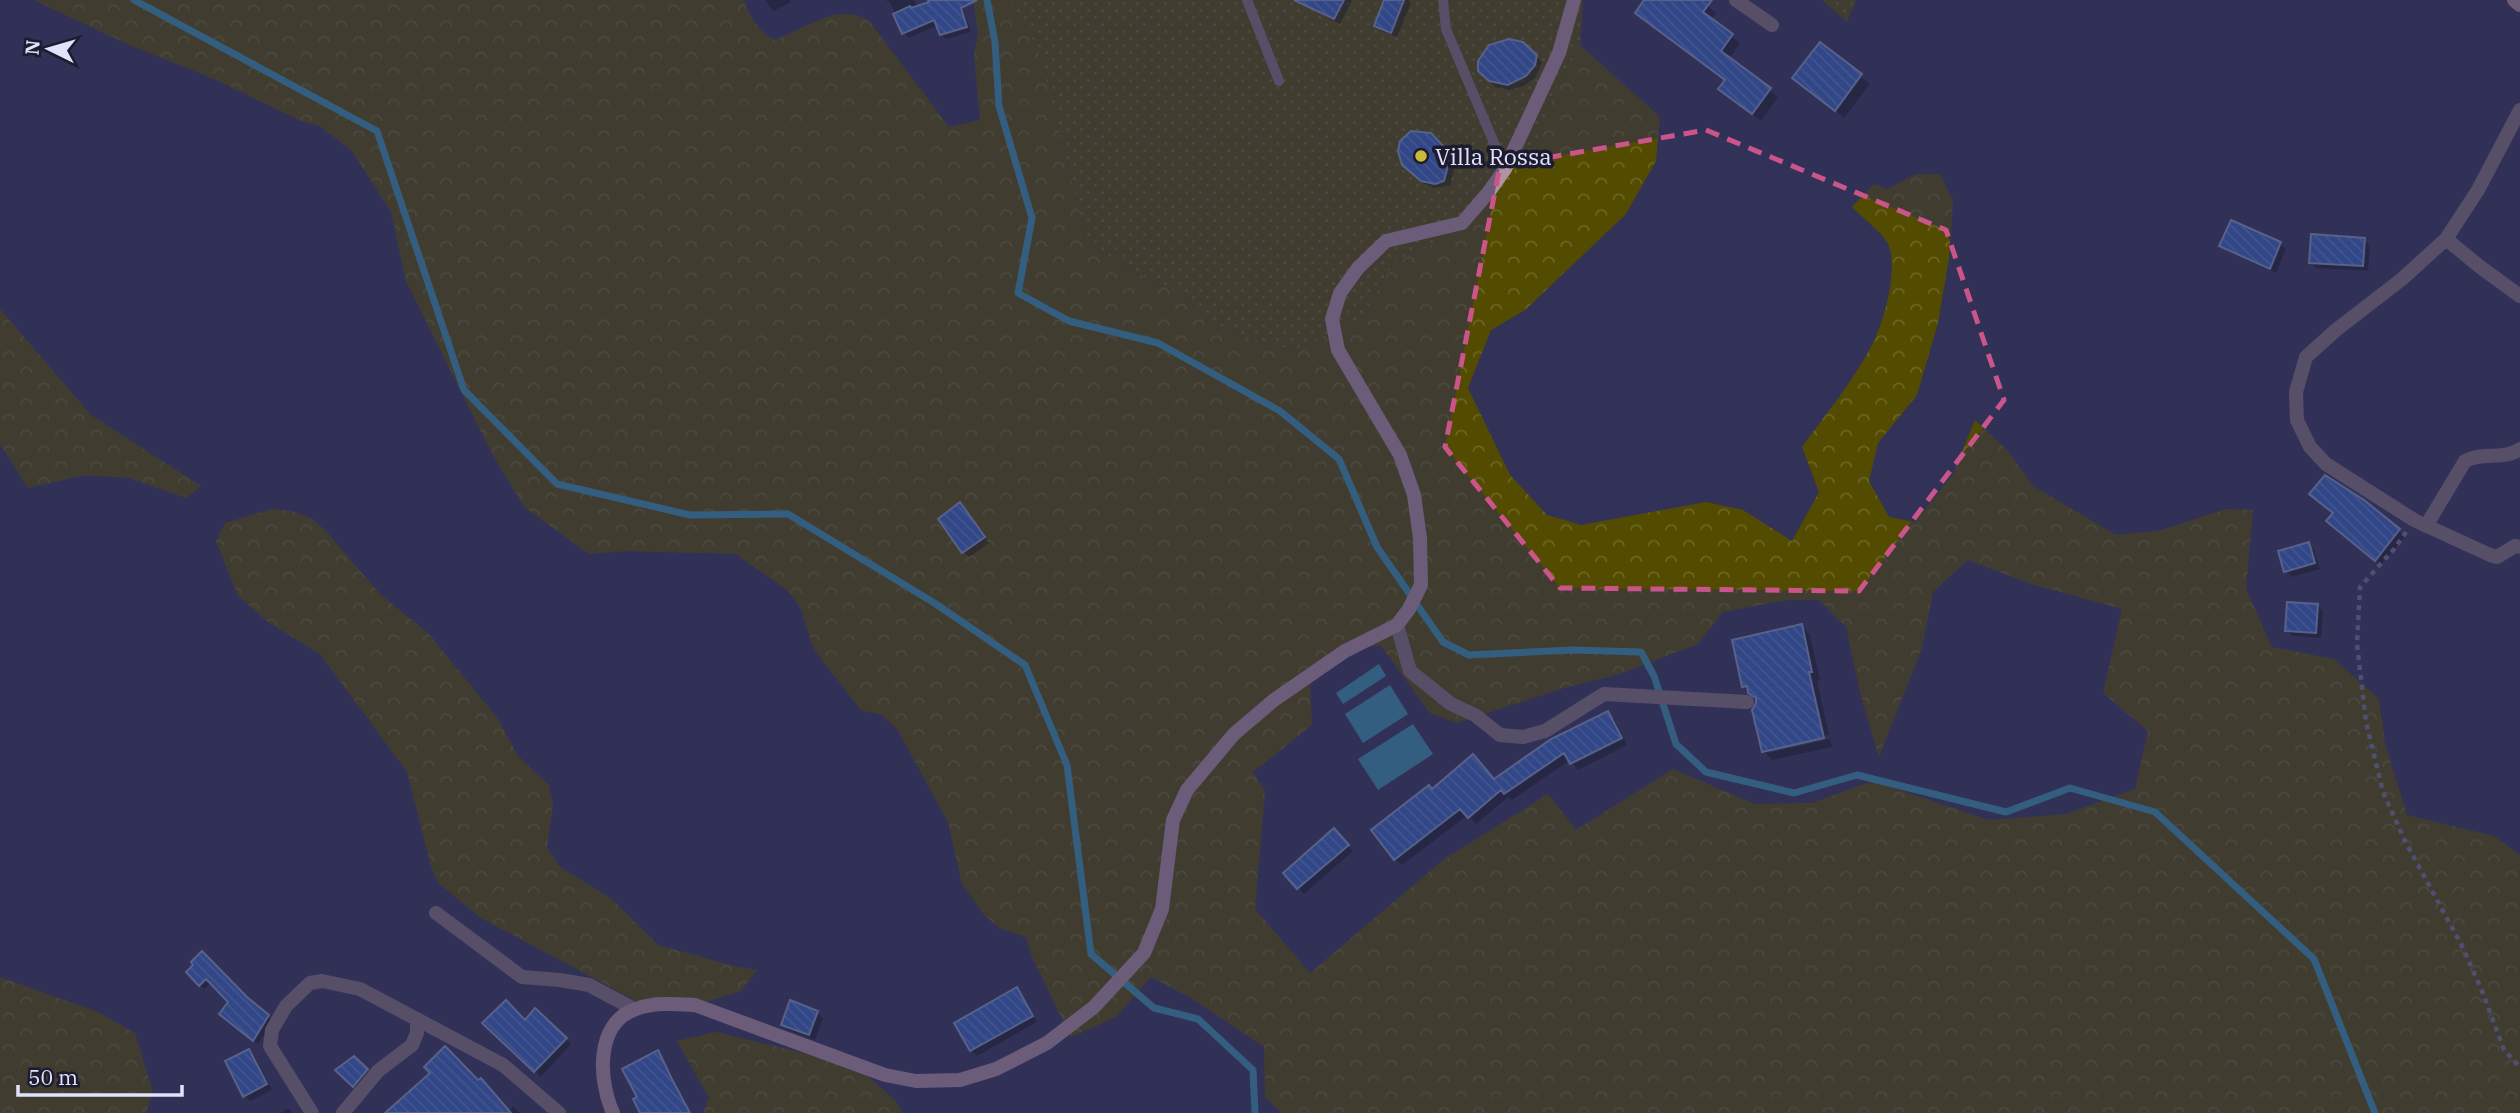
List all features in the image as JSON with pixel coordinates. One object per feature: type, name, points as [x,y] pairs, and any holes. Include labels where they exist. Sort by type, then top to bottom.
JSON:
[{"type":"street","points":[[614,1113],[606,1097],[602,1074],[603,1057],[608,1036],[620,1018],[634,1009],[667,1003],[695,1005],[885,1075],[916,1081],[960,1080],[996,1069],[1047,1043],[1094,1007],[1144,953],[1161,909],[1173,820],[1187,790],[1234,734],[1274,700],[1345,651],[1397,625],[1422,585],[1420,538],[1414,495],[1400,455],[1338,350],[1332,319],[1340,293],[1352,276],[1386,241],[1462,223],[1488,194],[1505,169],[1559,52],[1574,0]]},
{"type":"street","points":[[1736,0],[1772,25]]},
{"type":"street","points":[[2514,0],[2520,5]]},
{"type":"street","points":[[2520,110],[2478,190],[2446,239],[2402,279],[2306,357],[2296,392],[2297,420],[2310,447],[2344,478],[2420,523],[2490,555],[2497,557],[2515,546],[2520,547]]},
{"type":"street","points":[[2446,239],[2520,296]]},
{"type":"street","points":[[2420,523],[2465,461],[2475,456],[2506,456],[2520,449]]},
{"type":"street","points":[[1397,625],[1410,671],[1451,704],[1475,715],[1500,735],[1523,737],[1545,731],[1604,694],[1746,702]]},
{"type":"street","points":[[436,912],[522,977],[589,985],[634,1009]]},
{"type":"street","points":[[312,1113],[280,1066],[270,1046],[272,1030],[286,1006],[310,983],[322,981],[360,989],[503,1065],[542,1106],[559,1113]]},
{"type":"street","points":[[343,1113],[378,1072],[412,1045],[417,1019]]},
{"type":"lane","points":[[1247,0],[1279,81]]},
{"type":"lane","points":[[1443,0],[1446,29],[1505,169]]},
{"type":"path","points":[[2420,523],[2360,587],[2357,644],[2366,722],[2382,792],[2404,841],[2462,946],[2504,1050],[2520,1067]]},
{"type":"highlighted area","points":[[1706,130],[1946,230],[2004,400],[1859,591],[1560,588],[1445,447],[1500,166]]},
{"type":"green space","points":[[34,0],[744,0],[755,23],[774,40],[833,15],[857,16],[870,22],[949,127],[980,120],[974,54],[978,33],[973,0],[1010,0],[1038,49],[1087,240],[1124,267],[1174,291],[1229,332],[1294,350],[1362,318],[1393,264],[1469,226],[1510,186],[1530,158],[1555,92],[1580,45],[1660,117],[1656,161],[1626,214],[1525,310],[1491,330],[1468,388],[1510,475],[1547,515],[1581,525],[1706,502],[1743,510],[1792,541],[1819,492],[1802,447],[1865,358],[1877,335],[1891,283],[1891,257],[1887,242],[1852,207],[1874,184],[1888,189],[1916,174],[1940,174],[1953,201],[1949,258],[1938,323],[1917,395],[1878,443],[1869,481],[1889,517],[1915,522],[1953,474],[1975,420],[2008,451],[2033,486],[2116,535],[2159,531],[2226,509],[2253,510],[2246,589],[2272,647],[2334,659],[2379,699],[2385,743],[2407,815],[2494,836],[2520,855],[2520,1113],[1281,1113],[1265,1097],[1264,1047],[1191,998],[1151,977],[1116,1017],[1071,1037],[1032,957],[1026,937],[1001,929],[985,916],[962,884],[948,822],[897,729],[882,715],[861,710],[813,648],[801,609],[788,591],[736,554],[627,551],[589,554],[524,507],[490,450],[406,281],[391,212],[352,151],[320,126],[301,121],[214,79],[127,44]],"holes":[[[1968,560],[2031,584],[2122,609],[2103,693],[2148,731],[2135,789],[2066,814],[1989,820],[1873,781],[1812,803],[1755,804],[1673,769],[1576,830],[1548,794],[1443,860],[1310,973],[1255,909],[1265,791],[1253,772],[1312,725],[1310,682],[1365,646],[1381,646],[1430,713],[1457,723],[1564,688],[1617,675],[1698,644],[1723,612],[1787,600],[1819,600],[1846,627],[1860,693],[1879,757],[1922,648],[1933,592]]]},
{"type":"green space","points":[[1010,0],[1583,0],[1580,45],[1555,92],[1530,158],[1510,186],[1469,226],[1393,264],[1362,318],[1294,350],[1229,332],[1174,291],[1124,267],[1087,240],[1053,108]]},
{"type":"green space","points":[[1822,0],[1856,0],[1847,22]]},
{"type":"green space","points":[[0,309],[91,415],[201,486],[186,498],[129,478],[85,475],[28,488],[0,444]]},
{"type":"green space","points":[[272,509],[291,511],[311,518],[325,530],[381,595],[429,634],[498,719],[518,756],[549,785],[553,805],[547,847],[559,866],[613,900],[658,945],[757,970],[741,991],[697,1005],[646,1006],[481,918],[438,883],[431,866],[407,772],[320,654],[268,622],[238,596],[216,541],[225,523]]},
{"type":"green space","points":[[0,977],[98,1012],[135,1033],[153,1092],[146,1113],[0,1113]]},
{"type":"green space","points":[[715,1032],[855,1065],[896,1101],[902,1113],[703,1113],[709,1098],[677,1041]]},
{"type":"water","points":[[1379,664],[1386,676],[1343,704],[1336,693]]},
{"type":"water","points":[[1390,685],[1408,714],[1363,743],[1345,714]]},
{"type":"water","points":[[1413,724],[1433,754],[1378,790],[1358,759]]},
{"type":"building","points":[[928,0],[977,0],[961,8],[967,27],[940,35],[934,20],[902,34],[893,14],[910,6],[911,8],[929,2]]},
{"type":"building","points":[[1294,0],[1344,0],[1334,19]]},
{"type":"building","points":[[1384,0],[1404,0],[1391,33],[1374,26]]},
{"type":"building","points":[[1644,0],[1712,0],[1703,12],[1733,34],[1721,51],[1771,88],[1752,114],[1718,89],[1725,80],[1635,13]]},
{"type":"building","points":[[1509,39],[1523,42],[1537,55],[1535,65],[1526,76],[1508,85],[1489,81],[1478,71],[1478,61],[1489,45]]},
{"type":"building","points":[[1820,42],[1862,74],[1835,111],[1792,78]]},
{"type":"building","points":[[1411,131],[1431,133],[1445,148],[1449,162],[1444,181],[1435,184],[1421,181],[1402,165],[1398,151],[1400,141]]},
{"type":"building","points":[[2231,220],[2281,242],[2270,269],[2219,246]]},
{"type":"building","points":[[2311,234],[2365,238],[2363,266],[2309,263]]},
{"type":"building","points":[[2325,475],[2364,500],[2400,529],[2375,561],[2326,521],[2333,513],[2309,494]]},
{"type":"building","points":[[960,502],[985,537],[962,553],[938,519]]},
{"type":"building","points":[[2309,542],[2315,563],[2284,572],[2278,551]]},
{"type":"building","points":[[2287,602],[2318,604],[2316,633],[2285,631]]},
{"type":"building","points":[[1802,624],[1812,672],[1809,672],[1824,738],[1762,752],[1752,710],[1756,698],[1748,693],[1747,686],[1742,687],[1732,640]]},
{"type":"building","points":[[1608,711],[1622,738],[1570,764],[1564,753],[1504,794],[1501,790],[1468,818],[1460,809],[1394,860],[1371,830],[1429,785],[1432,789],[1473,754],[1494,779],[1551,739]]},
{"type":"building","points":[[1334,828],[1349,845],[1297,889],[1283,873]]},
{"type":"building","points":[[202,951],[247,997],[269,1015],[253,1041],[219,1014],[228,1002],[206,979],[199,986],[186,972]]},
{"type":"building","points":[[1017,987],[1033,1016],[970,1051],[954,1023]]},
{"type":"building","points":[[506,1000],[525,1020],[535,1008],[567,1038],[534,1072],[482,1023]]},
{"type":"building","points":[[790,1000],[818,1011],[809,1035],[781,1025]]},
{"type":"building","points":[[445,1046],[478,1080],[481,1078],[511,1113],[385,1113],[430,1073],[424,1067]]},
{"type":"building","points":[[249,1049],[267,1084],[243,1097],[225,1061]]},
{"type":"building","points":[[658,1050],[690,1113],[640,1113],[633,1099],[637,1097],[622,1069]]},
{"type":"building","points":[[354,1056],[368,1069],[353,1087],[335,1070]]},
{"type":"waterway","points":[[134,0],[377,131],[464,390],[557,484],[690,515],[788,514],[936,604],[1025,665],[1067,765],[1091,954],[1154,1008],[1198,1019],[1253,1070],[1255,1113]]},
{"type":"waterway","points":[[987,0],[995,42],[999,106],[1032,218],[1018,293],[1069,321],[1158,343],[1280,411],[1339,459],[1377,547],[1443,642],[1469,655],[1573,650],[1641,652],[1654,676],[1676,744],[1706,772],[1794,793],[1857,775],[2006,812],[2070,788],[2155,812],[2314,959],[2375,1113]]},
{"type":"place","name":"Villa Rossa","points":[[1421,156]]}]
